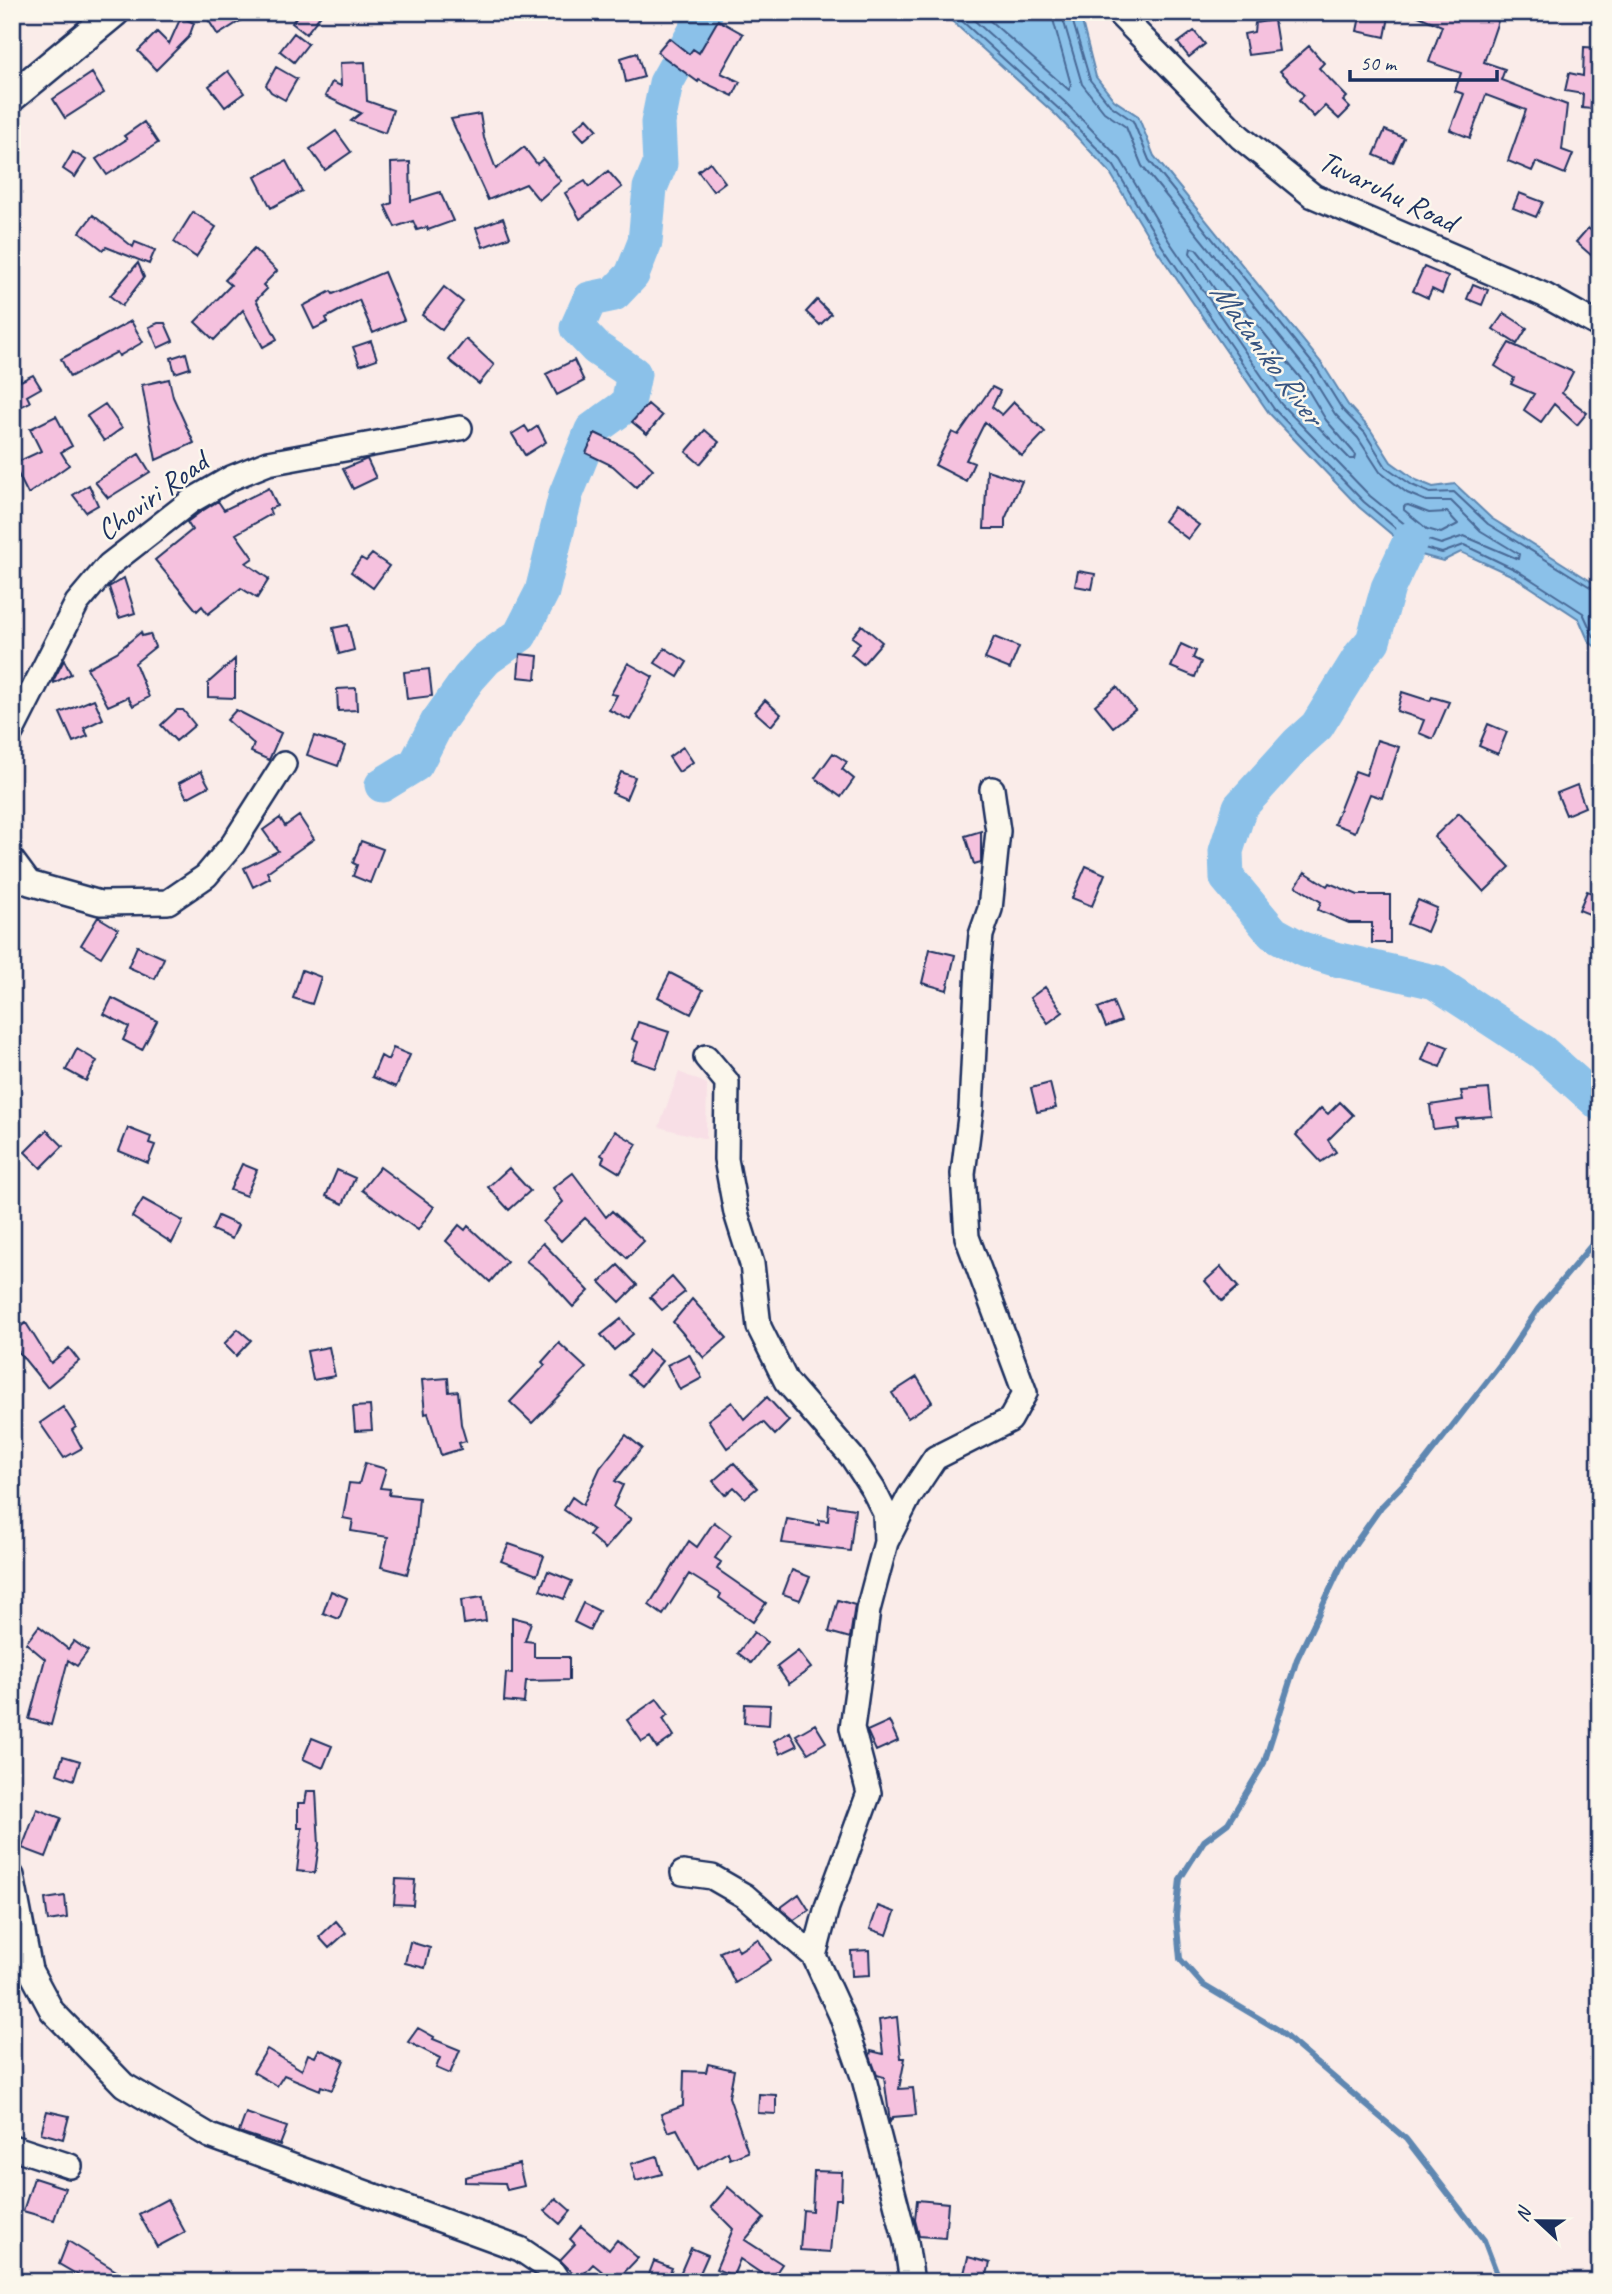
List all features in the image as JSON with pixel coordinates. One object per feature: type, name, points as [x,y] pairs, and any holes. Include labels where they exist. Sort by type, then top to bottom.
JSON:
[{"type":"street","points":[[12,97],[115,12]]},
{"type":"street","name":"Tuvaruhu Road","points":[[1117,12],[1240,137],[1313,196],[1545,295],[1600,326]]},
{"type":"street","name":"Choviri Road","points":[[12,730],[77,603],[109,565],[191,501],[231,478],[268,463],[460,428]]},
{"type":"street","points":[[12,860],[29,883],[100,903],[168,902],[206,876],[233,844],[284,764]]},
{"type":"street","points":[[814,1956],[827,1907],[869,1793],[852,1728],[868,1610],[886,1542],[909,1497],[935,1458],[1010,1420],[1025,1393],[967,1237],[963,1174],[971,1109],[979,956],[990,909],[998,831],[992,789]]},
{"type":"street","points":[[706,1057],[727,1082],[726,1160],[736,1213],[752,1264],[759,1327],[786,1381],[852,1457],[873,1489],[885,1513],[886,1542]]},
{"type":"street","points":[[683,1873],[712,1877],[745,1896],[814,1956],[841,2015],[864,2079],[906,2242],[912,2282]]},
{"type":"street","points":[[12,1876],[30,1970],[52,2011],[124,2085],[210,2136],[520,2249],[551,2270],[559,2282]]},
{"type":"street","points":[[12,2147],[70,2166]]},
{"type":"shaded area","points":[[679,1072],[707,1084],[706,1139],[659,1127]]},
{"type":"water","name":"Mataniko River","points":[[942,12],[1073,12],[1081,18],[1096,77],[1114,100],[1138,116],[1154,156],[1323,365],[1348,405],[1370,429],[1391,462],[1416,480],[1433,487],[1455,484],[1491,518],[1600,587],[1600,650],[1589,642],[1579,619],[1515,577],[1461,552],[1443,561],[1414,553],[1359,507],[1269,413],[1156,249],[1109,171],[1056,115]]},
{"type":"building","points":[[216,12],[254,12],[218,35],[207,18]]},
{"type":"building","points":[[300,12],[323,12],[306,34],[292,23]]},
{"type":"building","points":[[1361,12],[1390,12],[1385,37],[1357,31]]},
{"type":"building","points":[[1409,12],[1473,12],[1498,21],[1484,62],[1505,69],[1501,80],[1567,105],[1562,150],[1573,154],[1565,174],[1536,162],[1532,171],[1508,161],[1526,110],[1486,95],[1470,138],[1450,130],[1464,94],[1455,91],[1461,73],[1429,62],[1442,26]]},
{"type":"building","points":[[181,17],[194,23],[189,37],[156,70],[138,51],[157,32],[169,44]]},
{"type":"building","points":[[718,20],[743,34],[721,73],[740,82],[733,96],[699,80],[698,82],[657,52],[669,38],[689,54],[693,49],[699,53]]},
{"type":"building","points":[[1274,20],[1279,51],[1248,55],[1244,34],[1254,32],[1255,23]]},
{"type":"building","points":[[1194,31],[1205,44],[1189,57],[1178,43]]},
{"type":"building","points":[[294,33],[308,44],[294,62],[280,51]]},
{"type":"building","points":[[1309,46],[1324,63],[1319,68],[1347,97],[1343,101],[1350,108],[1339,119],[1325,106],[1314,117],[1299,101],[1304,95],[1280,71]]},
{"type":"building","points":[[1584,47],[1600,48],[1591,109],[1582,108],[1583,94],[1565,91],[1569,73],[1583,76]]},
{"type":"building","points":[[637,53],[644,77],[626,82],[621,58]]},
{"type":"building","points":[[365,62],[367,101],[393,110],[385,133],[351,121],[361,113],[325,96],[332,82],[341,86],[340,63]]},
{"type":"building","points":[[276,67],[297,79],[285,100],[271,92],[266,85]]},
{"type":"building","points":[[228,71],[244,93],[225,107],[209,86]]},
{"type":"building","points":[[92,73],[104,93],[65,118],[53,99]]},
{"type":"building","points":[[480,114],[484,138],[496,169],[524,147],[537,164],[543,159],[561,181],[539,200],[526,184],[488,200],[451,119]]},
{"type":"building","points":[[587,118],[597,129],[584,140],[574,129]]},
{"type":"building","points":[[144,122],[158,143],[107,175],[96,159],[127,139],[124,136]]},
{"type":"building","points":[[1385,130],[1404,138],[1393,163],[1374,155]]},
{"type":"building","points":[[336,131],[351,152],[325,170],[310,149]]},
{"type":"building","points":[[73,152],[86,160],[75,177],[63,169]]},
{"type":"building","points":[[286,161],[302,191],[271,208],[255,177]]},
{"type":"building","points":[[410,162],[411,201],[440,192],[453,221],[428,230],[427,227],[417,230],[413,221],[395,227],[385,206],[392,203],[391,163]]},
{"type":"building","points":[[710,162],[725,182],[713,191],[698,171]]},
{"type":"building","points":[[608,171],[622,187],[580,219],[565,193],[585,181],[589,187]]},
{"type":"building","points":[[1519,193],[1543,202],[1536,217],[1513,208]]},
{"type":"building","points":[[193,212],[216,227],[196,257],[174,242]]},
{"type":"building","points":[[93,215],[133,247],[135,242],[155,250],[149,264],[106,247],[103,250],[80,232]]},
{"type":"building","points":[[503,218],[510,237],[483,247],[476,228]]},
{"type":"building","points":[[1588,228],[1600,238],[1600,263],[1576,242]]},
{"type":"building","points":[[254,249],[277,271],[263,285],[267,289],[256,300],[277,339],[263,347],[243,310],[214,340],[195,322],[231,285],[225,280]]},
{"type":"building","points":[[138,263],[144,277],[122,306],[110,296]]},
{"type":"building","points":[[1424,267],[1448,277],[1442,294],[1432,289],[1428,298],[1413,291]]},
{"type":"building","points":[[384,272],[404,320],[373,333],[359,300],[326,318],[328,322],[314,329],[303,306],[331,291],[333,294]]},
{"type":"building","points":[[1473,284],[1488,290],[1482,305],[1467,299]]},
{"type":"building","points":[[444,287],[463,302],[442,330],[422,315]]},
{"type":"building","points":[[817,300],[831,314],[820,325],[806,312]]},
{"type":"building","points":[[1504,313],[1527,328],[1517,344],[1493,329]]},
{"type":"building","points":[[131,321],[143,342],[119,356],[117,352],[70,377],[61,359]]},
{"type":"building","points":[[165,323],[173,341],[158,348],[149,327]]},
{"type":"building","points":[[466,339],[494,365],[479,384],[449,360]]},
{"type":"building","points":[[371,341],[377,359],[360,365],[353,347]]},
{"type":"building","points":[[1509,343],[1573,372],[1562,393],[1587,413],[1577,425],[1554,404],[1541,422],[1524,410],[1534,394],[1511,384],[1514,378],[1495,366]]},
{"type":"building","points":[[186,353],[190,368],[175,373],[171,358]]},
{"type":"building","points":[[574,360],[584,381],[557,395],[546,374]]},
{"type":"building","points":[[12,361],[21,381],[33,375],[41,388],[27,396],[30,402],[12,411]]},
{"type":"building","points":[[169,379],[173,397],[194,443],[156,460],[142,385]]},
{"type":"building","points":[[992,387],[1000,391],[992,407],[1002,415],[1014,402],[1045,432],[1022,456],[985,422],[966,460],[974,463],[966,481],[935,465],[952,432],[958,435]]},
{"type":"building","points":[[105,404],[122,428],[104,441],[87,416]]},
{"type":"building","points":[[648,404],[662,416],[647,434],[632,422]]},
{"type":"building","points":[[56,416],[72,446],[61,452],[69,465],[28,494],[13,464],[41,451],[30,429]]},
{"type":"building","points":[[525,426],[529,432],[538,426],[546,442],[525,455],[512,434]]},
{"type":"building","points":[[705,430],[719,442],[700,464],[686,452]]},
{"type":"building","points":[[595,433],[635,452],[653,469],[636,487],[613,466],[586,453]]},
{"type":"building","points":[[139,454],[150,472],[108,498],[95,482]]},
{"type":"building","points":[[367,459],[376,478],[353,489],[343,469]]},
{"type":"building","points":[[987,470],[1022,481],[1005,519],[1005,529],[984,529]]},
{"type":"building","points":[[89,485],[98,505],[86,512],[73,495]]},
{"type":"building","points":[[269,488],[277,506],[269,509],[271,514],[236,534],[253,558],[246,563],[269,579],[257,598],[241,588],[208,614],[202,606],[197,611],[155,560],[192,530],[187,522],[218,501],[224,510]]},
{"type":"building","points":[[1174,507],[1199,525],[1188,539],[1164,521]]},
{"type":"building","points":[[372,554],[389,566],[373,588],[351,572],[361,558],[366,561]]},
{"type":"building","points":[[1078,571],[1095,574],[1092,589],[1075,586]]},
{"type":"building","points":[[124,578],[135,613],[119,618],[109,587]]},
{"type":"building","points":[[348,625],[354,650],[339,654],[333,628]]},
{"type":"building","points":[[862,625],[882,642],[863,664],[851,654],[860,643],[852,637]]},
{"type":"building","points":[[141,632],[142,636],[150,634],[155,647],[135,663],[149,697],[133,706],[128,697],[108,706],[87,668],[117,652]]},
{"type":"building","points":[[994,637],[1019,647],[1010,669],[985,659]]},
{"type":"building","points":[[1181,644],[1196,651],[1193,658],[1201,662],[1195,677],[1171,667]]},
{"type":"building","points":[[665,648],[687,662],[678,677],[655,663]]},
{"type":"building","points":[[520,654],[538,656],[536,679],[518,677]]},
{"type":"building","points":[[235,659],[235,698],[208,697],[208,683]]},
{"type":"building","points":[[64,660],[71,674],[54,683],[53,681]]},
{"type":"building","points":[[628,663],[653,677],[630,720],[609,710],[617,695],[611,694]]},
{"type":"building","points":[[429,669],[432,696],[407,699],[404,672]]},
{"type":"building","points":[[1117,687],[1135,710],[1113,727],[1095,705]]},
{"type":"building","points":[[356,688],[357,710],[338,711],[337,689]]},
{"type":"building","points":[[1402,692],[1430,701],[1432,697],[1449,702],[1433,739],[1419,733],[1424,720],[1397,711]]},
{"type":"building","points":[[94,699],[103,719],[84,728],[88,736],[73,742],[60,713]]},
{"type":"building","points":[[765,700],[781,714],[771,726],[755,712]]},
{"type":"building","points":[[177,710],[183,710],[195,725],[176,741],[161,725]]},
{"type":"building","points":[[236,710],[281,733],[269,760],[251,752],[254,744],[227,720]]},
{"type":"building","points":[[1488,724],[1507,732],[1498,754],[1479,746]]},
{"type":"building","points":[[314,736],[345,746],[338,766],[307,755]]},
{"type":"building","points":[[1377,740],[1399,747],[1382,798],[1370,794],[1355,832],[1334,824],[1355,771],[1366,775]]},
{"type":"building","points":[[683,747],[693,762],[679,772],[669,757]]},
{"type":"building","points":[[833,753],[847,762],[842,769],[854,779],[841,797],[815,778]]},
{"type":"building","points":[[201,771],[209,786],[187,798],[179,783]]},
{"type":"building","points":[[621,772],[635,777],[626,799],[612,793]]},
{"type":"building","points":[[1577,785],[1585,807],[1566,815],[1557,793]]},
{"type":"building","points":[[1459,813],[1510,867],[1484,892],[1434,837]]},
{"type":"building","points":[[299,816],[314,839],[267,872],[270,878],[253,887],[244,868],[278,851],[263,830],[280,818],[285,826]]},
{"type":"building","points":[[981,831],[981,862],[974,864],[965,836]]},
{"type":"building","points":[[361,841],[383,849],[370,883],[353,876],[357,865],[353,863]]},
{"type":"building","points":[[1086,866],[1105,874],[1092,906],[1072,898]]},
{"type":"building","points":[[1305,872],[1327,886],[1329,883],[1358,895],[1390,895],[1390,943],[1372,943],[1372,923],[1349,923],[1318,910],[1321,902],[1296,886]]},
{"type":"building","points":[[1587,891],[1600,896],[1594,916],[1579,910]]},
{"type":"building","points":[[1418,900],[1437,908],[1427,932],[1407,924]]},
{"type":"building","points":[[98,917],[118,929],[101,957],[81,945]]},
{"type":"building","points":[[137,946],[164,958],[155,979],[128,967]]},
{"type":"building","points":[[930,949],[955,955],[947,990],[922,983]]},
{"type":"building","points":[[302,970],[321,977],[312,1004],[293,998]]},
{"type":"building","points":[[670,973],[703,990],[691,1014],[658,997]]},
{"type":"building","points":[[1045,987],[1063,1012],[1048,1023],[1030,998]]},
{"type":"building","points":[[112,998],[157,1021],[142,1050],[123,1040],[129,1027],[104,1014]]},
{"type":"building","points":[[1113,1002],[1121,1021],[1106,1027],[1098,1008]]},
{"type":"building","points":[[638,1022],[669,1032],[656,1068],[632,1060],[638,1042],[632,1039]]},
{"type":"building","points":[[1430,1040],[1448,1047],[1440,1067],[1422,1060]]},
{"type":"building","points":[[393,1048],[410,1055],[396,1087],[372,1077],[381,1056],[388,1060]]},
{"type":"building","points":[[77,1049],[97,1061],[86,1081],[66,1070]]},
{"type":"building","points":[[1050,1083],[1056,1108],[1037,1112],[1031,1088]]},
{"type":"building","points":[[1489,1089],[1492,1116],[1456,1119],[1457,1126],[1433,1129],[1430,1105],[1463,1100],[1461,1091]]},
{"type":"building","points":[[1340,1102],[1353,1115],[1328,1140],[1336,1152],[1321,1162],[1296,1135],[1321,1108],[1328,1114]]},
{"type":"building","points":[[128,1128],[151,1137],[149,1143],[155,1145],[148,1163],[119,1151]]},
{"type":"building","points":[[47,1130],[63,1146],[41,1168],[25,1152]]},
{"type":"building","points":[[615,1131],[637,1144],[620,1173],[602,1162],[604,1157],[601,1155]]},
{"type":"building","points":[[242,1164],[257,1170],[246,1196],[230,1190]]},
{"type":"building","points":[[380,1167],[434,1207],[418,1230],[362,1190]]},
{"type":"building","points":[[509,1168],[530,1191],[509,1210],[488,1187]]},
{"type":"building","points":[[337,1170],[355,1178],[343,1204],[326,1196]]},
{"type":"building","points":[[573,1173],[606,1217],[612,1211],[644,1241],[627,1258],[585,1218],[561,1241],[543,1222],[563,1202],[553,1188]]},
{"type":"building","points":[[143,1199],[183,1221],[172,1243],[132,1217]]},
{"type":"building","points":[[218,1216],[238,1225],[232,1239],[212,1230]]},
{"type":"building","points":[[459,1225],[465,1230],[468,1226],[507,1262],[490,1282],[446,1241]]},
{"type":"building","points":[[543,1243],[589,1291],[573,1307],[543,1274],[526,1261]]},
{"type":"building","points":[[618,1265],[637,1285],[620,1302],[600,1282]]},
{"type":"building","points":[[1221,1267],[1238,1287],[1222,1301],[1205,1281]]},
{"type":"building","points":[[672,1277],[685,1292],[662,1310],[650,1297]]},
{"type":"building","points":[[692,1299],[727,1338],[704,1358],[673,1322]]},
{"type":"building","points":[[621,1319],[633,1334],[614,1350],[601,1335]]},
{"type":"building","points":[[26,1323],[51,1363],[69,1348],[79,1361],[47,1387],[12,1344],[12,1332]]},
{"type":"building","points":[[238,1329],[251,1340],[236,1356],[224,1344]]},
{"type":"building","points":[[559,1343],[586,1368],[532,1423],[510,1402],[545,1365],[542,1362]]},
{"type":"building","points":[[329,1347],[335,1376],[313,1380],[307,1351]]},
{"type":"building","points":[[649,1350],[662,1361],[641,1386],[628,1375]]},
{"type":"building","points":[[689,1354],[702,1378],[680,1390],[667,1365]]},
{"type":"building","points":[[917,1377],[932,1402],[908,1418],[892,1393]]},
{"type":"building","points":[[448,1378],[449,1392],[458,1391],[461,1424],[466,1441],[459,1443],[461,1449],[441,1455],[428,1413],[425,1414],[422,1380]]},
{"type":"building","points":[[767,1397],[789,1421],[775,1435],[763,1422],[727,1448],[708,1420],[732,1402],[744,1419]]},
{"type":"building","points":[[370,1406],[372,1430],[355,1431],[353,1407]]},
{"type":"building","points":[[63,1407],[76,1427],[72,1430],[82,1448],[64,1458],[40,1423]]},
{"type":"building","points":[[626,1435],[642,1448],[615,1481],[623,1485],[613,1507],[631,1519],[605,1549],[589,1535],[593,1530],[564,1510],[572,1497],[583,1505],[600,1468]]},
{"type":"building","points":[[365,1463],[386,1469],[380,1488],[390,1489],[389,1495],[419,1498],[415,1544],[407,1574],[381,1567],[388,1537],[351,1531],[353,1520],[343,1518],[349,1483],[359,1484]]},
{"type":"building","points":[[734,1463],[757,1488],[745,1498],[734,1487],[725,1495],[713,1481]]},
{"type":"building","points":[[829,1505],[855,1509],[850,1551],[782,1543],[787,1519],[819,1525],[819,1520],[828,1521]]},
{"type":"building","points":[[714,1522],[731,1535],[715,1558],[721,1562],[717,1569],[766,1603],[753,1622],[719,1598],[721,1594],[689,1574],[663,1615],[649,1605],[689,1541],[697,1547]]},
{"type":"building","points":[[509,1544],[544,1556],[537,1575],[501,1561]]},
{"type":"building","points":[[792,1570],[810,1577],[800,1600],[783,1594]]},
{"type":"building","points":[[548,1571],[572,1581],[564,1599],[540,1590]]},
{"type":"building","points":[[331,1591],[347,1598],[339,1619],[323,1613]]},
{"type":"building","points":[[483,1597],[486,1621],[464,1624],[461,1600]]},
{"type":"building","points":[[838,1600],[855,1605],[850,1638],[829,1632]]},
{"type":"building","points":[[583,1603],[599,1611],[590,1630],[574,1622]]},
{"type":"building","points":[[512,1617],[531,1622],[525,1641],[534,1642],[534,1657],[569,1657],[569,1680],[526,1681],[524,1703],[504,1701],[506,1673],[512,1674]]},
{"type":"building","points":[[39,1626],[68,1649],[74,1641],[88,1651],[77,1666],[68,1660],[51,1725],[29,1719],[45,1659],[26,1643]]},
{"type":"building","points":[[754,1632],[767,1642],[751,1663],[738,1653]]},
{"type":"building","points":[[798,1651],[811,1668],[789,1684],[777,1667]]},
{"type":"building","points":[[657,1699],[668,1714],[663,1719],[674,1736],[657,1748],[650,1737],[642,1742],[627,1720]]},
{"type":"building","points":[[745,1704],[770,1705],[769,1725],[744,1723]]},
{"type":"building","points":[[889,1721],[898,1741],[876,1751],[867,1731]]},
{"type":"building","points":[[815,1724],[826,1742],[808,1753],[796,1735]]},
{"type":"building","points":[[790,1732],[797,1746],[780,1754],[774,1741]]},
{"type":"building","points":[[312,1738],[332,1746],[323,1768],[303,1759]]},
{"type":"building","points":[[63,1756],[80,1761],[74,1780],[57,1774]]},
{"type":"building","points":[[307,1791],[316,1791],[319,1845],[315,1873],[297,1871],[302,1828],[298,1828],[298,1803],[305,1803]]},
{"type":"building","points":[[37,1809],[61,1818],[46,1857],[22,1848]]},
{"type":"building","points":[[396,1879],[415,1880],[413,1905],[394,1904]]},
{"type":"building","points":[[799,1894],[809,1910],[794,1920],[780,1908]]},
{"type":"building","points":[[65,1896],[67,1918],[48,1921],[45,1899]]},
{"type":"building","points":[[878,1906],[895,1912],[887,1935],[870,1929]]},
{"type":"building","points":[[336,1921],[346,1933],[329,1948],[319,1937]]},
{"type":"building","points":[[758,1939],[771,1960],[735,1983],[720,1952],[736,1945],[739,1951]]},
{"type":"building","points":[[410,1942],[430,1948],[425,1968],[405,1963]]},
{"type":"building","points":[[869,1950],[870,1975],[852,1976],[851,1951]]},
{"type":"building","points":[[897,2017],[901,2058],[905,2058],[899,2089],[913,2088],[916,2115],[893,2117],[890,2122],[884,2077],[877,2075],[870,2056],[871,2051],[883,2054],[879,2020]]},
{"type":"building","points":[[418,2028],[434,2037],[433,2039],[460,2050],[450,2074],[436,2068],[440,2058],[408,2042]]},
{"type":"building","points":[[267,2049],[302,2070],[308,2054],[315,2057],[319,2049],[344,2060],[332,2090],[321,2086],[320,2090],[284,2075],[277,2086],[253,2072]]},
{"type":"building","points":[[708,2064],[734,2070],[729,2097],[748,2152],[730,2159],[728,2152],[698,2169],[677,2129],[668,2132],[661,2114],[683,2106],[684,2071],[706,2072]]},
{"type":"building","points":[[759,2094],[776,2095],[776,2114],[758,2113]]},
{"type":"building","points":[[47,2111],[69,2116],[63,2139],[41,2133]]},
{"type":"building","points":[[246,2113],[287,2127],[280,2145],[239,2132]]},
{"type":"building","points":[[657,2156],[662,2174],[636,2181],[631,2164]]},
{"type":"building","points":[[519,2164],[524,2186],[507,2190],[505,2183],[465,2182],[465,2177]]},
{"type":"building","points":[[814,2171],[842,2172],[841,2199],[835,2199],[830,2252],[800,2250],[803,2210],[812,2211]]},
{"type":"building","points":[[34,2178],[65,2188],[54,2220],[23,2211]]},
{"type":"building","points":[[728,2187],[764,2218],[745,2240],[782,2264],[771,2280],[740,2259],[733,2276],[716,2269],[733,2229],[711,2207]]},
{"type":"building","points":[[556,2198],[571,2211],[560,2224],[545,2211]]},
{"type":"building","points":[[167,2199],[185,2232],[157,2247],[139,2214]]},
{"type":"building","points":[[917,2200],[948,2203],[945,2238],[919,2236],[915,2220]]},
{"type":"building","points":[[581,2226],[609,2250],[617,2240],[638,2258],[615,2282],[593,2264],[579,2279],[560,2260],[575,2244],[570,2239]]},
{"type":"building","points":[[68,2241],[134,2282],[90,2282],[59,2264]]},
{"type":"building","points":[[691,2248],[708,2255],[697,2280],[680,2274]]},
{"type":"building","points":[[968,2257],[990,2263],[985,2282],[962,2282]]},
{"type":"building","points":[[654,2261],[672,2268],[666,2282],[646,2282]]},
{"type":"waterway","points":[[382,785],[416,764],[437,723],[469,678],[486,659],[520,635],[542,592],[566,494],[592,430],[628,404],[634,374],[596,348],[577,328],[590,299],[614,294],[632,275],[645,242],[650,188],[660,164],[658,123],[666,83],[706,12]]},
{"type":"waterway","points":[[1411,539],[1388,588],[1373,641],[1361,655],[1317,726],[1240,807],[1226,851],[1227,878],[1273,933],[1302,949],[1335,959],[1435,982],[1542,1052],[1600,1104]]},
{"type":"waterway","points":[[1500,2282],[1484,2240],[1406,2139],[1277,2029],[1203,1985],[1180,1959],[1176,1916],[1180,1879],[1204,1841],[1228,1823],[1264,1763],[1297,1659],[1345,1558],[1381,1507],[1421,1466],[1506,1357],[1538,1309],[1600,1235]]}]
